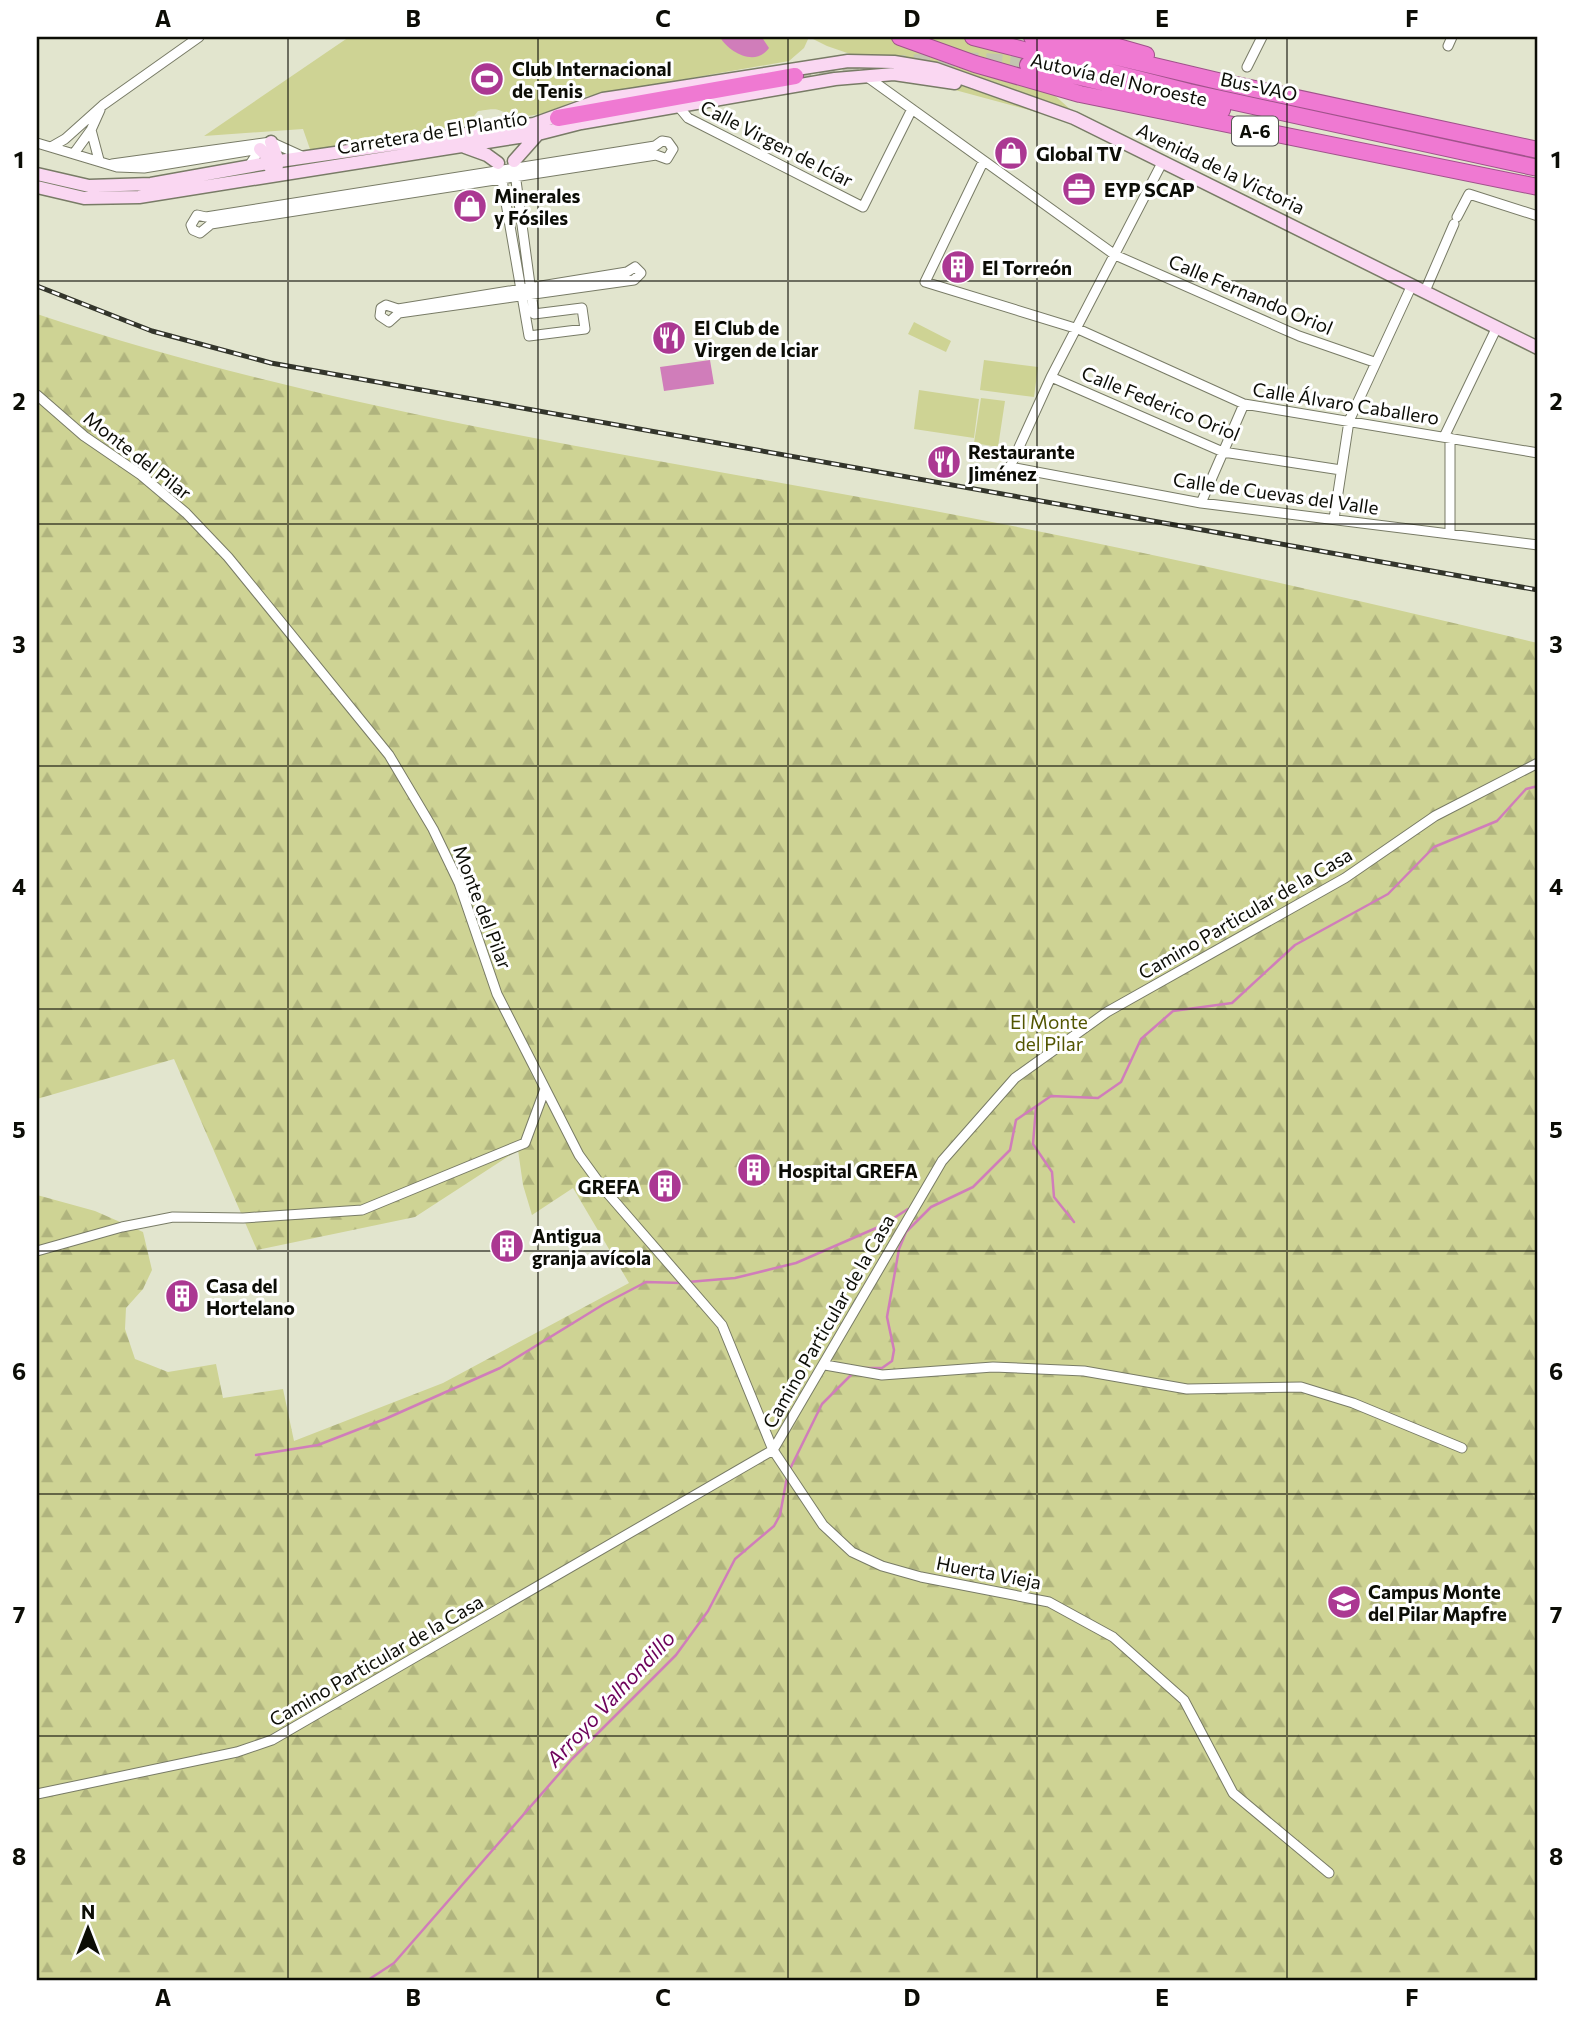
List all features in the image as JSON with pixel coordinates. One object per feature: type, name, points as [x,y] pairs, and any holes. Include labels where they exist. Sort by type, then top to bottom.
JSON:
[{"type":"highway","name":"Autovía del Noroeste","points":[[900,37],[975,64],[1080,94],[1538,187]]},
{"type":"highway","name":"Bus-VAO","points":[[973,37],[1189,92],[1538,168]]},
{"type":"highway","name":"Autovía del Noroeste","points":[[1032,37],[1222,82],[1538,150]]},
{"type":"highway","points":[[1083,37],[1103,40],[1217,74],[1222,82]]},
{"type":"highway","points":[[1028,65],[1191,104],[1380,141],[1480,156]]},
{"type":"highway","points":[[564,121],[616,107],[795,76]]},
{"type":"street","points":[[51,147],[71,134],[103,105],[199,37]]},
{"type":"street","points":[[1247,66],[1262,37]]},
{"type":"street","name":"Carretera de El Plantío","points":[[37,174],[89,186],[112,187],[173,181],[273,162],[488,130],[503,136],[538,134],[603,99],[810,67],[861,61],[915,70]]},
{"type":"street","name":"Carretera de El Plantío","points":[[37,187],[94,199],[183,192],[462,146],[564,121],[915,70]]},
{"type":"street","name":"Avenida de la Victoria","points":[[915,70],[995,90],[1074,118],[1538,348]]},
{"type":"street","name":"Calle Fernando Oriol","points":[[866,76],[1115,256],[1299,336],[1374,362]]},
{"type":"street","points":[[73,152],[91,130],[103,105]]},
{"type":"street","name":"Calle Virgen de Icíar","points":[[678,106],[688,118],[863,207],[912,109]]},
{"type":"street","points":[[91,130],[99,160]]},
{"type":"street","points":[[71,134],[73,152]]},
{"type":"street","points":[[514,169],[538,134]]},
{"type":"street","points":[[503,136],[500,171],[527,291],[534,314],[582,308],[585,329],[529,336],[527,291],[514,169],[503,136]]},
{"type":"street","points":[[500,171],[211,224],[200,233],[191,225],[197,215],[206,217],[500,171],[514,169],[655,146],[662,141],[668,142],[673,149],[667,159],[656,155],[514,169]]},
{"type":"street","points":[[37,143],[117,167],[144,168],[265,146],[306,158]]},
{"type":"street","points":[[265,146],[273,162],[279,166],[326,159],[344,165]]},
{"type":"street","points":[[247,168],[265,146]]},
{"type":"street","points":[[462,146],[487,155],[500,171]]},
{"type":"street","points":[[1051,377],[1163,161]]},
{"type":"street","points":[[183,192],[196,183],[265,168],[273,162]]},
{"type":"street","name":"Calle Álvaro Caballero","points":[[983,162],[925,282],[1078,329],[1244,404],[1538,453]]},
{"type":"street","points":[[1425,291],[1469,194],[1538,216]]},
{"type":"street","points":[[527,291],[398,309],[386,304],[379,313],[381,318],[388,322],[399,313],[527,291],[627,272],[633,266],[640,273],[634,280],[527,291]]},
{"type":"street","points":[[1334,519],[1349,421],[1374,362],[1412,285]]},
{"type":"street","points":[[1450,534],[1447,437],[1497,327]]},
{"type":"street","name":"Calle Federico Oriol","points":[[1051,377],[1223,452],[1342,470]]},
{"type":"street","name":"Calle de Cuevas del Valle","points":[[1051,377],[1010,467],[1201,503],[1538,545]]},
{"type":"street","name":"Monte del Pilar","points":[[37,395],[84,436],[141,475],[186,513],[228,558],[389,755],[433,829],[459,883],[497,995],[579,1155],[678,1277],[722,1325],[773,1450],[805,1501]]},
{"type":"street","points":[[1201,503],[1244,404]]},
{"type":"street","name":"Camino Particular de la Casa","points":[[37,1794],[237,1752],[272,1740],[773,1450],[942,1161],[1015,1077],[1107,1012],[1345,878],[1435,816],[1538,763]]},
{"type":"street","points":[[37,1251],[122,1227],[173,1217],[243,1218],[362,1210],[384,1203],[460,1167],[526,1143],[545,1089]]},
{"type":"street","points":[[825,1365],[883,1375],[993,1367],[1084,1371],[1187,1389],[1301,1387],[1353,1403],[1462,1448]]},
{"type":"street","name":"Huerta Vieja","points":[[805,1501],[823,1525],[852,1552],[882,1566],[921,1577],[1049,1602],[1113,1637],[1184,1700],[1233,1793],[1329,1873]]},
{"type":"green space","name":"Club Internacional de Tenis","points":[[349,37],[809,37],[804,48],[789,61],[583,97],[550,111],[532,115],[515,115],[495,109],[478,111],[468,124],[311,152],[303,129],[204,136]]},
{"type":"green space","points":[[809,37],[998,37],[997,44],[1089,126],[955,90],[827,46]]},
{"type":"green space","name":"El Monte del Pilar","points":[[37,314],[245,375],[350,400],[561,443],[1046,533],[1293,586],[1538,643],[1538,1980],[37,1980],[37,1195],[95,1211],[143,1232],[152,1270],[143,1289],[126,1308],[125,1329],[135,1359],[168,1372],[216,1364],[223,1398],[283,1389],[294,1441],[443,1383],[629,1283],[573,1188],[532,1215],[523,1185],[518,1150],[415,1217],[257,1250],[174,1059],[37,1099]]},
{"type":"green space","points":[[914,322],[951,341],[946,352],[908,334]]},
{"type":"green space","points":[[984,360],[1038,367],[1034,397],[980,390]]},
{"type":"green space","points":[[919,390],[979,399],[974,438],[914,429]]},
{"type":"green space","points":[[981,398],[1005,401],[998,447],[974,443]]},
{"type":"shaded area","points":[[720,37],[763,39],[769,48],[757,57],[743,56],[736,53]]},
{"type":"shaded area","points":[[710,360],[714,384],[664,391],[660,367]]},
{"type":"waterway","name":"Arroyo Valhondillo","points":[[860,1368],[882,1368],[892,1361],[894,1350],[887,1317],[899,1249],[906,1232],[931,1207],[973,1187],[1010,1150],[1016,1120],[1051,1096],[1098,1098],[1121,1082],[1141,1039],[1173,1011],[1232,1003],[1295,945],[1388,894],[1434,847],[1497,821],[1526,789],[1538,786]]},
{"type":"waterway","points":[[1036,1107],[1033,1144],[1052,1172],[1054,1197],[1074,1222]]},
{"type":"waterway","points":[[688,1282],[735,1278],[796,1263],[883,1225],[908,1209]]},
{"type":"waterway","points":[[256,1455],[318,1445],[385,1419],[500,1368],[604,1304],[646,1282],[682,1283]]},
{"type":"waterway","name":"Arroyo Valhondillo","points":[[789,1471],[822,1404],[851,1375]]},
{"type":"waterway","name":"Arroyo Valhondillo","points":[[368,1980],[394,1963],[572,1759],[676,1655],[708,1611],[735,1559],[774,1526],[780,1515],[787,1477]]},
{"type":"tunnel","points":[[795,76],[940,61],[1028,65]]},
{"type":"railway","points":[[37,286],[152,331],[271,363],[1538,590]]},
{"type":"place","name":"Club Internacional de Tenis","points":[[487,79]]},
{"type":"place","name":"Global TV","points":[[1011,153]]},
{"type":"place","name":"EYP SCAP","points":[[1079,189]]},
{"type":"place","name":"Minerales y Fósiles","points":[[470,206]]},
{"type":"place","name":"El Torreón","points":[[958,267]]},
{"type":"place","name":"El Club de Virgen de Iciar","points":[[669,338]]},
{"type":"place","name":"Restaurante Jiménez","points":[[944,462]]},
{"type":"place","name":"Hospital GREFA","points":[[754,1170]]},
{"type":"place","name":"GREFA","points":[[665,1186]]},
{"type":"place","name":"Antigua granja avícola","points":[[507,1246]]},
{"type":"place","name":"Casa del Hortelano","points":[[182,1296]]},
{"type":"place","name":"Campus Monte del Pilar Mapfre","points":[[1344,1602]]}]
